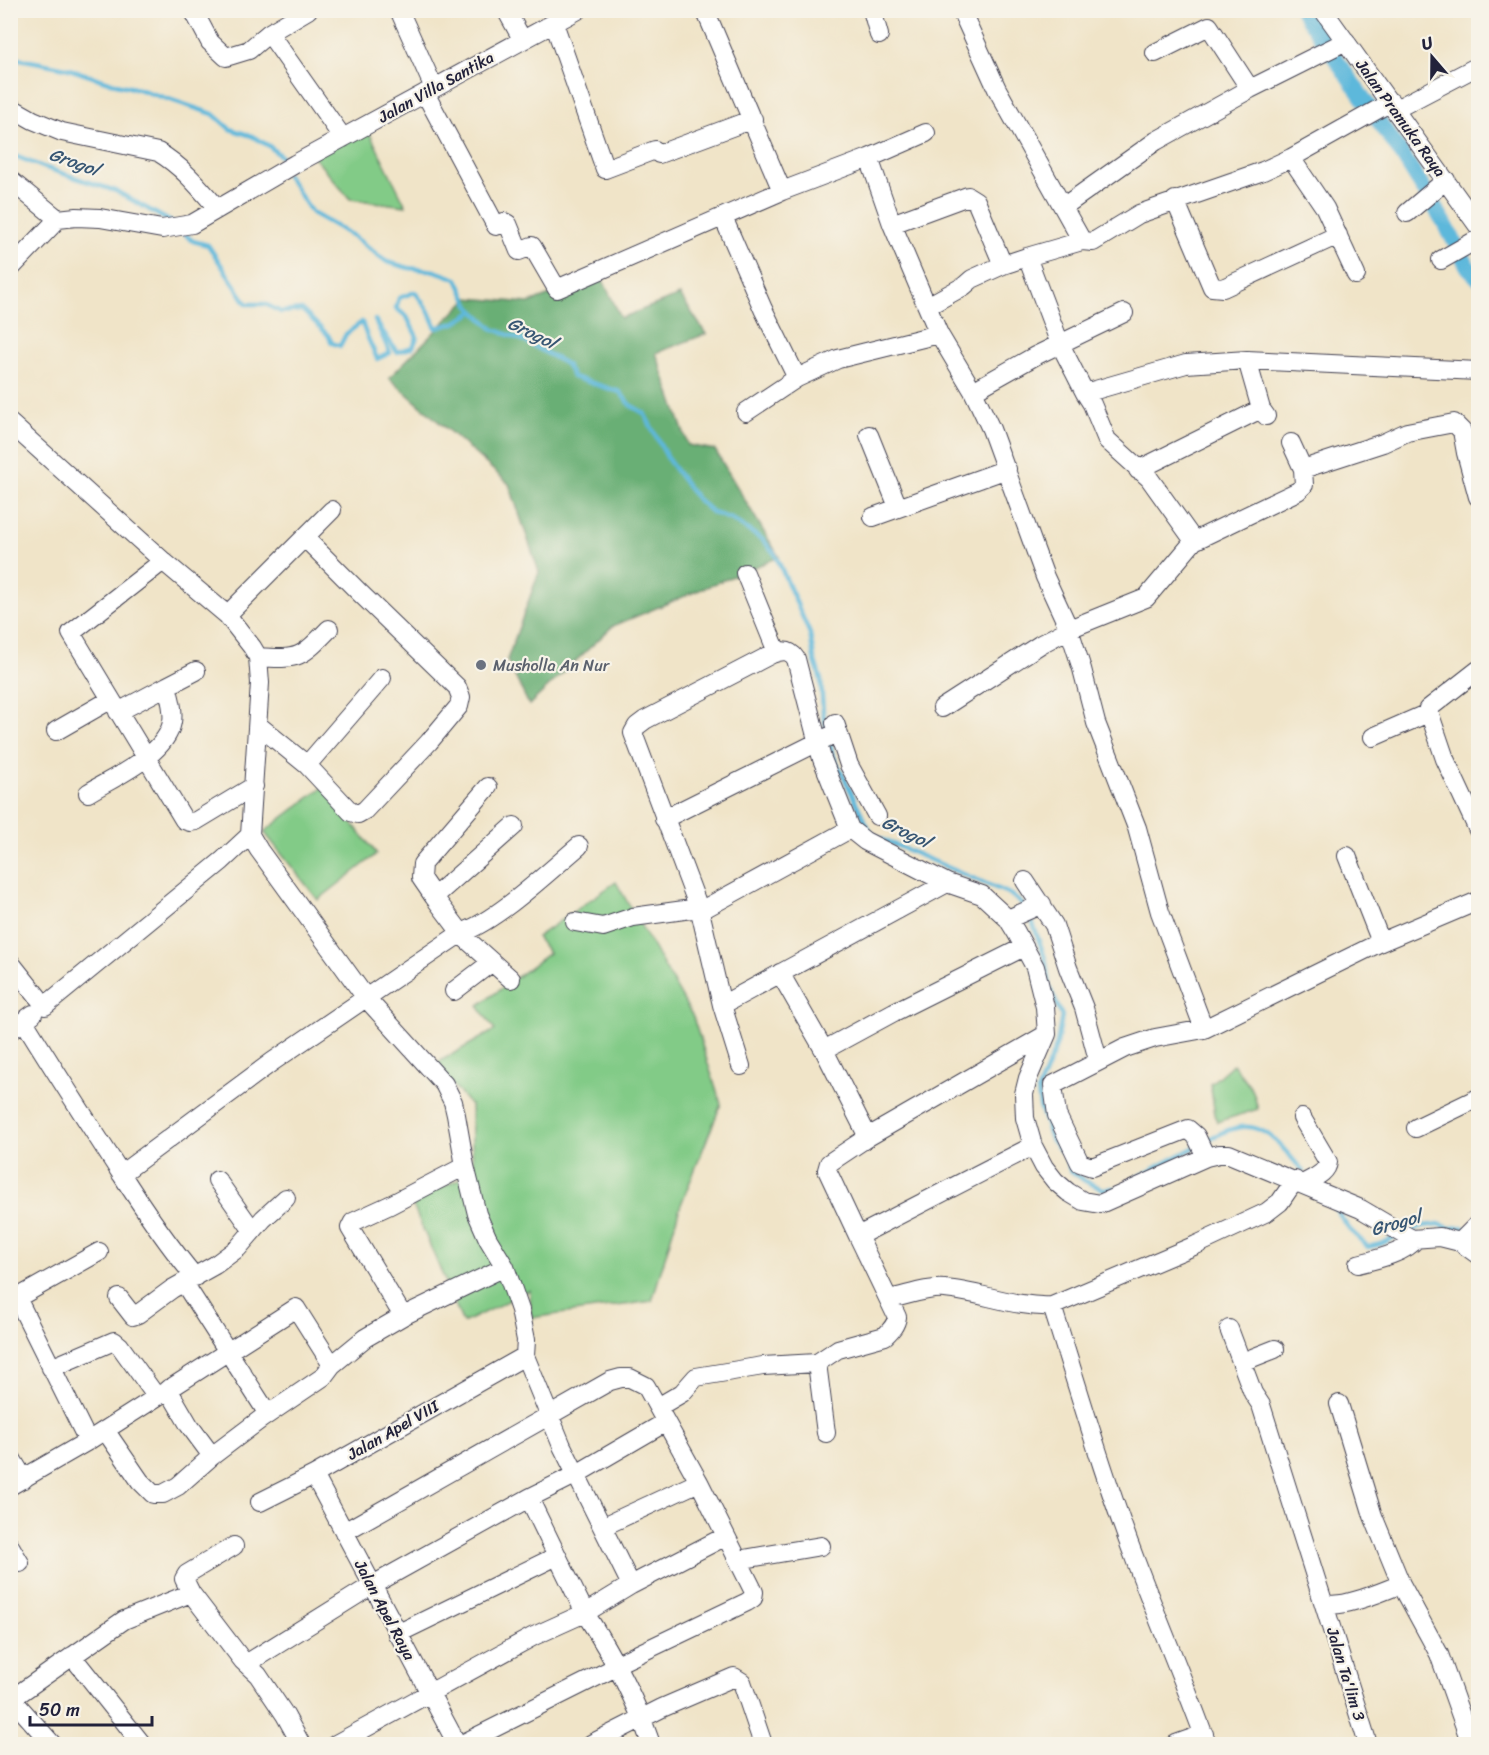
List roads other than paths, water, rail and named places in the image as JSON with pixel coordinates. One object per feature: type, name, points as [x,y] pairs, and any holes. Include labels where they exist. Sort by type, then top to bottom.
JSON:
[{"type":"street","points":[[193,10],[210,42],[226,57],[249,50],[269,33],[308,10]]},
{"type":"street","points":[[399,10],[430,91],[496,226],[504,222],[508,224],[519,251],[532,246],[557,289],[782,190],[869,158],[926,133]]},
{"type":"street","points":[[506,10],[522,39]]},
{"type":"street","name":"Jalan Villa Santika","points":[[58,219],[76,217],[100,219],[162,229],[192,224],[295,164],[578,10]]},
{"type":"street","points":[[705,10],[782,190]]},
{"type":"street","points":[[872,10],[879,35]]},
{"type":"street","points":[[961,10],[997,89],[1082,241]]},
{"type":"street","name":"Jalan Pramuka Raya","points":[[1332,13],[1342,43],[1390,106],[1436,189],[1479,226]]},
{"type":"street","points":[[554,23],[605,169],[655,150],[659,154],[753,119]]},
{"type":"street","points":[[1155,53],[1209,26],[1250,89]]},
{"type":"street","points":[[269,33],[343,138]]},
{"type":"street","points":[[1063,207],[1156,141],[1250,89],[1342,43]]},
{"type":"street","points":[[926,304],[935,302],[972,279],[1003,265],[1082,241],[1093,242],[1139,214],[1263,171],[1291,158],[1363,116],[1479,66]]},
{"type":"street","points":[[10,107],[62,132],[158,152],[182,170],[218,209]]},
{"type":"street","points":[[869,158],[892,224],[939,334],[973,391],[1007,469],[1045,577],[1069,629],[1096,723],[1137,828],[1160,912],[1204,1029]]},
{"type":"street","points":[[1291,158],[1325,208],[1356,275]]},
{"type":"street","points":[[10,180],[58,219],[10,269]]},
{"type":"street","points":[[1407,213],[1436,189]]},
{"type":"street","points":[[892,224],[968,196],[976,201],[1003,265]]},
{"type":"street","points":[[1175,200],[1212,287],[1223,288],[1338,235]]},
{"type":"street","points":[[723,217],[763,309],[797,378]]},
{"type":"street","points":[[1445,257],[1473,242]]},
{"type":"street","points":[[1027,257],[1060,344],[1084,393],[1092,404],[1107,440],[1149,478],[1194,541]]},
{"type":"street","points":[[973,391],[1060,344],[1124,313]]},
{"type":"street","points":[[746,412],[797,378],[838,359],[939,334]]},
{"type":"street","points":[[1084,393],[1126,383],[1186,364],[1247,360],[1479,370]]},
{"type":"street","points":[[1138,470],[1263,413],[1247,360]]},
{"type":"street","points":[[10,423],[163,561],[227,615],[246,637],[258,657],[260,683],[250,835],[366,998],[444,1084],[453,1102],[477,1214],[488,1239],[505,1267],[520,1310],[526,1340],[525,1356],[548,1415],[575,1474],[632,1584]]},
{"type":"street","points":[[1303,469],[1383,443],[1407,432],[1454,423],[1462,431],[1472,451],[1479,497]]},
{"type":"street","points":[[869,435],[898,507]]},
{"type":"street","points":[[942,708],[1041,644],[1069,629],[1146,598],[1194,541],[1298,491],[1304,485],[1303,469],[1291,443]]},
{"type":"street","points":[[873,517],[1007,469]]},
{"type":"street","points":[[227,615],[332,510]]},
{"type":"street","points":[[258,725],[307,765],[355,814],[362,812],[429,742],[459,706],[461,698],[457,687],[305,538]]},
{"type":"street","points":[[163,561],[71,633],[180,817],[188,822],[196,821],[254,786]]},
{"type":"street","points":[[745,573],[777,652]]},
{"type":"street","points":[[258,657],[284,659],[296,657],[306,651],[329,629]]},
{"type":"street","points":[[741,1066],[722,1005],[699,909],[634,739],[635,729],[645,720],[777,652],[790,652],[796,659],[816,742],[850,829],[865,841],[947,884],[982,895],[1008,920],[1035,968],[1045,1007],[1047,1034],[1028,1078],[1024,1094],[1025,1118],[1033,1146],[1044,1167],[1055,1181],[1083,1201],[1100,1204],[1202,1149]]},
{"type":"street","points":[[56,731],[167,686],[196,671]]},
{"type":"street","points":[[1477,677],[1431,706],[1428,713],[1444,759],[1479,830]]},
{"type":"street","points":[[307,765],[382,678]]},
{"type":"street","points":[[88,793],[146,758],[161,743],[170,728],[172,708],[167,686]]},
{"type":"street","points":[[1373,737],[1428,713]]},
{"type":"street","points":[[664,819],[816,742],[836,727],[849,765],[877,816]]},
{"type":"street","points":[[488,787],[422,864],[421,878],[461,933],[511,979]]},
{"type":"street","points":[[434,897],[514,826]]},
{"type":"street","points":[[575,922],[603,927],[633,916],[699,909],[850,829]]},
{"type":"street","points":[[250,835],[222,861],[45,1006],[17,1026],[70,1096],[162,1235],[189,1280],[205,1317],[268,1414]]},
{"type":"street","points":[[121,1174],[272,1062],[516,898],[579,846]]},
{"type":"street","points":[[1347,856],[1382,942]]},
{"type":"street","points":[[1025,880],[1054,925],[1084,1008],[1098,1060]]},
{"type":"street","points":[[722,1005],[947,884]]},
{"type":"street","points":[[1479,901],[1382,942],[1204,1029],[1155,1038],[1125,1048],[1053,1085],[1057,1115],[1080,1163],[1092,1167],[1188,1129],[1202,1149],[1229,1155],[1299,1182],[1361,1209],[1414,1239],[1470,1232],[1479,1255]]},
{"type":"street","points":[[1008,920],[1042,904]]},
{"type":"street","points":[[824,1050],[1024,947]]},
{"type":"street","points":[[10,962],[45,1006]]},
{"type":"street","points":[[454,991],[492,962]]},
{"type":"street","points":[[780,974],[824,1050],[868,1137]]},
{"type":"street","points":[[246,1664],[371,1586],[575,1474],[662,1414],[692,1380],[702,1375],[729,1373],[763,1366],[817,1363],[838,1349],[885,1336],[890,1332],[897,1317],[827,1167],[831,1161],[868,1137],[1047,1034]]},
{"type":"street","points":[[1416,1128],[1479,1098]]},
{"type":"street","points":[[889,1299],[942,1288],[1029,1305],[1052,1306],[1185,1250],[1267,1212],[1299,1182],[1324,1172],[1328,1167],[1328,1162],[1302,1118]]},
{"type":"street","points":[[858,1236],[1033,1146]]},
{"type":"street","points":[[404,1316],[350,1228],[353,1222],[465,1166]]},
{"type":"street","points":[[217,1180],[253,1231]]},
{"type":"street","points":[[119,1298],[133,1316],[238,1248],[286,1198]]},
{"type":"street","points":[[1358,1264],[1408,1247],[1414,1239]]},
{"type":"street","points":[[88,1441],[14,1300],[99,1252]]},
{"type":"street","points":[[105,1430],[140,1480],[153,1494],[162,1494],[178,1486],[212,1456],[323,1377],[332,1365],[365,1338],[404,1316],[505,1267]]},
{"type":"street","points":[[1052,1306],[1103,1469],[1132,1552],[1206,1739],[1176,1744]]},
{"type":"street","points":[[10,1456],[17,1483],[88,1441],[296,1308],[332,1365]]},
{"type":"street","name":"Jalan Ta'lim 3","points":[[1229,1329],[1253,1393],[1261,1405],[1368,1744]]},
{"type":"street","points":[[51,1368],[114,1341],[162,1392],[212,1456]]},
{"type":"street","points":[[1242,1362],[1275,1349]]},
{"type":"street","name":"Jalan Apel VIII","points":[[260,1502],[314,1475],[525,1356]]},
{"type":"street","points":[[817,1363],[826,1433]]},
{"type":"street","points":[[344,1532],[610,1381],[630,1378],[646,1386],[662,1414],[751,1583],[753,1598],[462,1744]]},
{"type":"street","points":[[1339,1404],[1373,1516],[1401,1584],[1448,1676],[1471,1744]]},
{"type":"street","name":"Jalan Apel Raya","points":[[314,1475],[457,1744]]},
{"type":"street","points":[[603,1526],[699,1482]]},
{"type":"street","points":[[529,1498],[585,1612],[618,1665],[651,1744]]},
{"type":"street","points":[[336,1744],[534,1636],[585,1612],[632,1584],[726,1536]]},
{"type":"street","points":[[10,1546],[20,1563]]},
{"type":"street","points":[[234,1546],[187,1574],[183,1579],[191,1593],[246,1664],[258,1675],[285,1714],[301,1744]]},
{"type":"street","points":[[738,1560],[821,1546]]},
{"type":"street","points":[[397,1634],[557,1556]]},
{"type":"street","points":[[1325,1603],[1331,1606],[1373,1595],[1401,1584]]},
{"type":"street","points":[[52,1744],[11,1699],[124,1620],[191,1593]]},
{"type":"street","points":[[72,1656],[142,1744]]},
{"type":"street","points":[[591,1744],[731,1678],[737,1678],[742,1682],[763,1744]]},
{"type":"waterway","points":[[1302,10],[1403,156],[1444,222],[1468,267],[1478,278]]},
{"type":"waterway","name":"Grogol","points":[[10,57],[66,68],[213,114],[230,129],[252,136],[269,146],[283,158],[285,164]]},
{"type":"waterway","name":"Grogol","points":[[10,154],[116,191],[171,222]]},
{"type":"waterway","name":"Grogol","points":[[287,175],[312,213],[353,236],[387,262],[409,268],[435,271],[457,279],[470,307],[493,329],[525,341],[566,364],[573,377],[620,392],[630,405],[644,413],[669,461],[696,498],[713,513],[731,519],[763,540],[775,554],[810,634],[821,680],[823,713],[828,733]]},
{"type":"waterway","name":"Grogol","points":[[182,232],[193,241],[208,245],[247,304],[265,304],[281,312],[302,310],[328,335],[332,343],[340,346],[346,334],[362,322],[377,359],[390,353],[375,320],[397,352],[413,347],[417,337],[407,317],[396,308],[399,298],[415,292],[428,310],[436,328],[455,323],[474,311]]},
{"type":"waterway","name":"Grogol","points":[[830,742],[832,753],[871,833],[1010,894],[1024,906]]},
{"type":"waterway","name":"Grogol","points":[[1030,915],[1046,961],[1049,986],[1062,1016],[1057,1044],[1038,1090],[1040,1106],[1051,1139],[1066,1157],[1070,1170],[1085,1181],[1103,1189],[1114,1188]]},
{"type":"waterway","name":"Grogol","points":[[1204,1142],[1236,1128],[1249,1127],[1260,1130],[1280,1145],[1303,1171]]},
{"type":"waterway","name":"Grogol","points":[[1135,1179],[1197,1146]]},
{"type":"waterway","name":"Grogol","points":[[1334,1207],[1350,1230],[1368,1247],[1398,1236]]},
{"type":"waterway","name":"Grogol","points":[[1411,1231],[1423,1226],[1439,1224],[1450,1228],[1462,1227],[1466,1230]]},
{"type":"place","name":"Musholla An Nur","points":[[481,665]]}]
